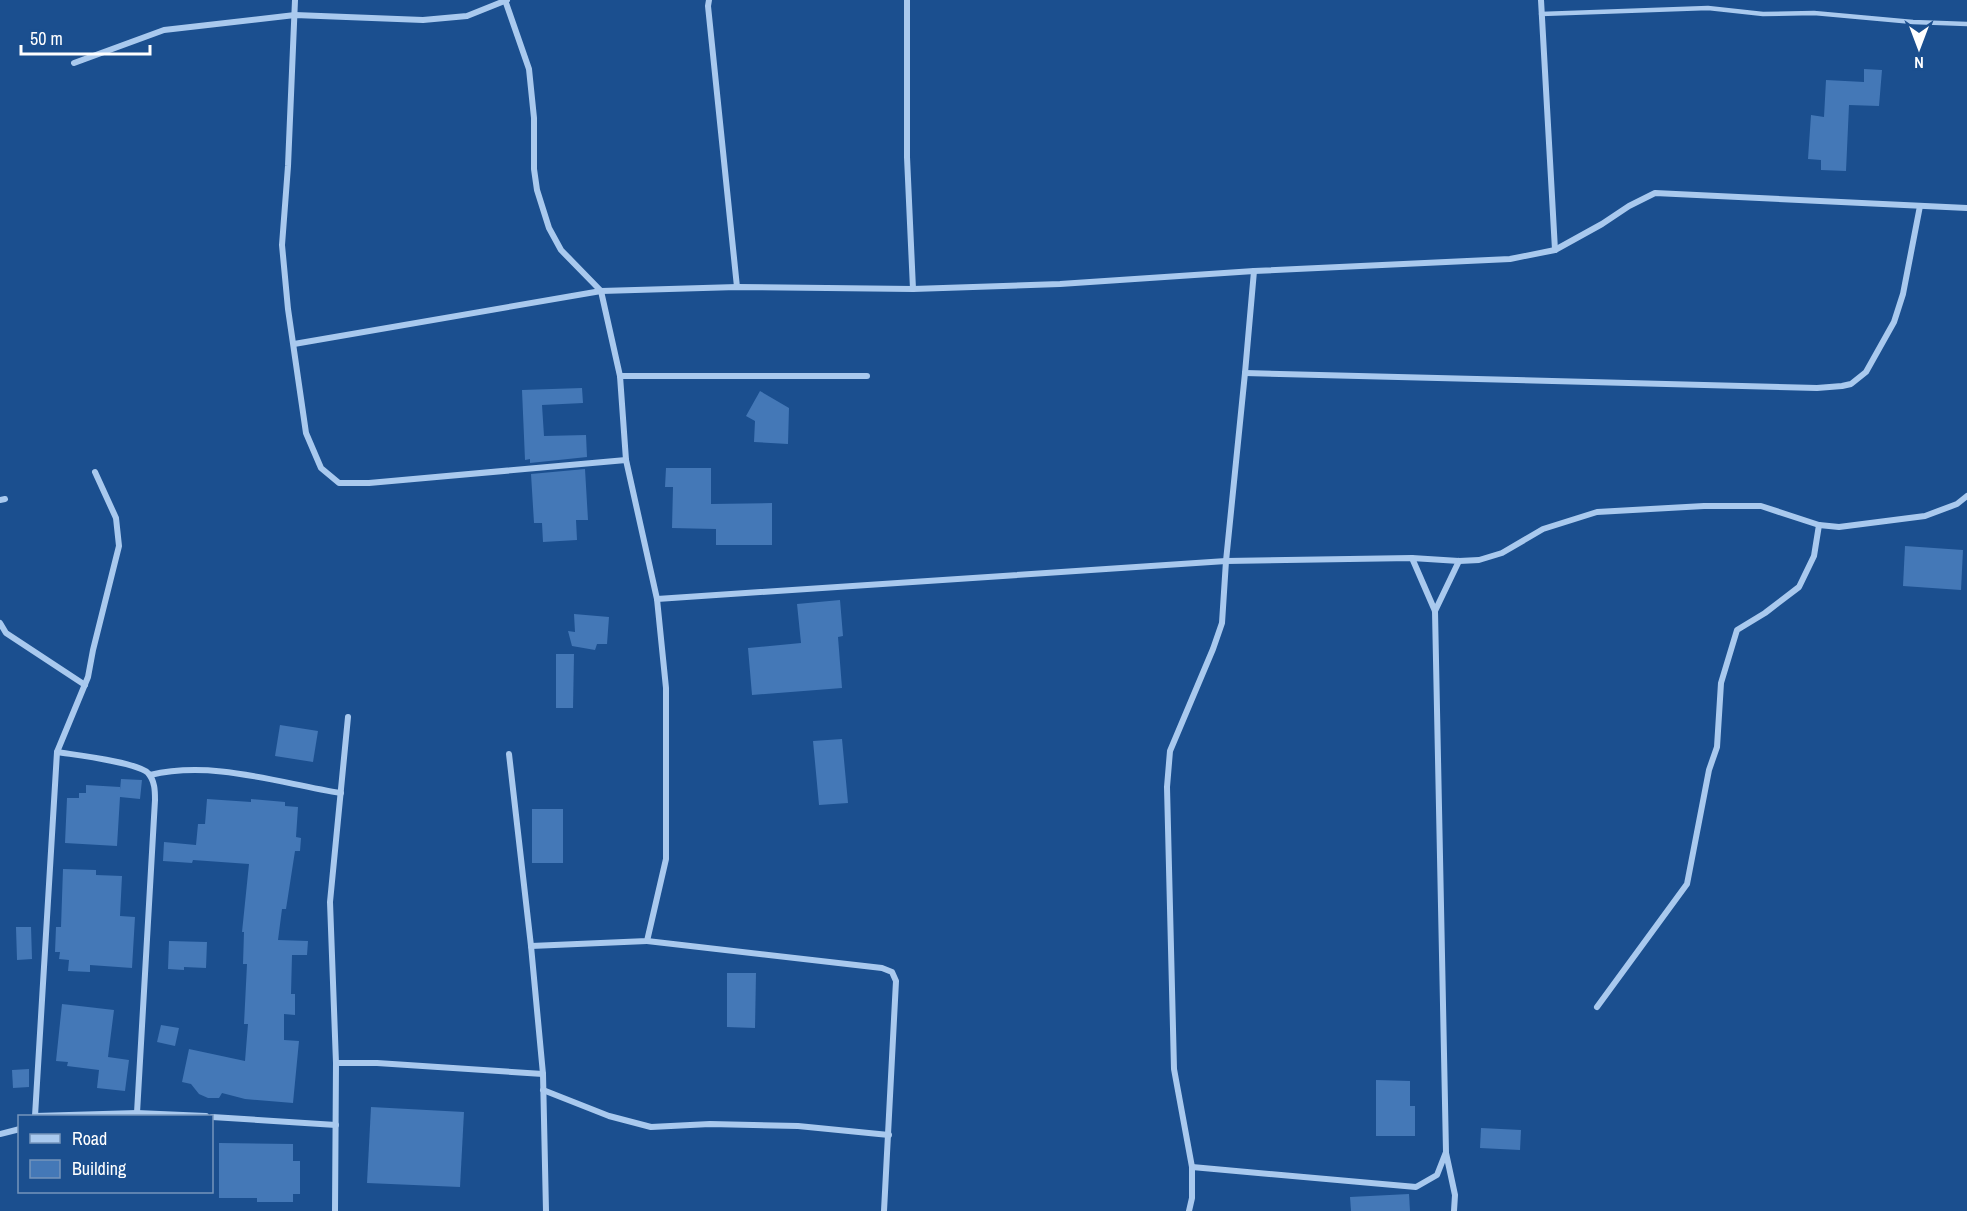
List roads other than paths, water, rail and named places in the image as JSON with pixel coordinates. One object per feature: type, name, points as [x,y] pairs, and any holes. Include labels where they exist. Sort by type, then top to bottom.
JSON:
[{"type":"street","points":[[295,0],[288,166],[282,245],[288,309],[306,433],[321,468],[339,483],[381,482],[626,460]]},
{"type":"street","points":[[74,63],[164,30],[295,15],[423,20],[467,16],[506,0],[529,69],[537,190],[549,228],[561,250],[601,291],[620,376],[626,460],[657,599],[666,688],[666,859],[647,941]]},
{"type":"street","points":[[709,0],[737,287]]},
{"type":"street","points":[[907,0],[907,157],[913,289]]},
{"type":"street","points":[[1541,0],[1555,250]]},
{"type":"street","points":[[294,344],[601,291],[737,287],[913,289],[1060,284],[1254,271],[1510,259],[1555,250],[1654,193],[1967,208]]},
{"type":"street","points":[[1245,373],[1818,388],[1851,384],[1866,372],[1894,322],[1903,294],[1920,206]]},
{"type":"street","points":[[1189,1211],[1192,1198],[1192,1167],[1174,1069],[1167,787],[1170,751],[1222,622],[1254,271]]},
{"type":"street","points":[[620,376],[867,376]]},
{"type":"street","points":[[35,1115],[57,752],[85,685],[119,546],[116,518],[95,472]]},
{"type":"street","points":[[657,599],[1226,561],[1412,558],[1479,560],[1502,553],[1543,529],[1597,512],[1704,506],[1761,506],[1820,525],[1839,527],[1925,516],[1957,504],[1967,496]]},
{"type":"street","points":[[1597,1007],[1687,884],[1709,770],[1717,747],[1721,683],[1737,630],[1765,613],[1799,587],[1814,556],[1820,525]]},
{"type":"street","points":[[1412,558],[1435,611],[1446,1152],[1455,1195],[1454,1211]]},
{"type":"street","points":[[1435,611],[1459,561]]},
{"type":"street","points":[[0,623],[6,633],[85,685]]},
{"type":"street","points":[[335,1211],[336,1063],[330,902],[348,717]]},
{"type":"street","points":[[57,752],[125,764],[146,771],[150,775],[155,791],[137,1113]]},
{"type":"street","points":[[509,754],[543,1074],[546,1211]]},
{"type":"street","points":[[150,775],[170,770],[199,769],[263,778],[341,794]]},
{"type":"street","points":[[531,946],[647,941],[882,968],[892,972],[896,981],[884,1211]]},
{"type":"street","points":[[336,1063],[377,1063],[543,1074]]},
{"type":"street","points":[[543,1090],[609,1116],[651,1127],[798,1126],[889,1135]]},
{"type":"street","points":[[69,1115],[137,1113],[183,1115]]},
{"type":"street","points":[[213,1117],[336,1125]]},
{"type":"street","points":[[0,1134],[18,1130]]},
{"type":"street","points":[[1192,1167],[1416,1187],[1437,1175],[1446,1152]]},
{"type":"lane","points":[[1541,14],[1708,8],[1763,14],[1814,13],[1913,22],[1967,24]]}]
